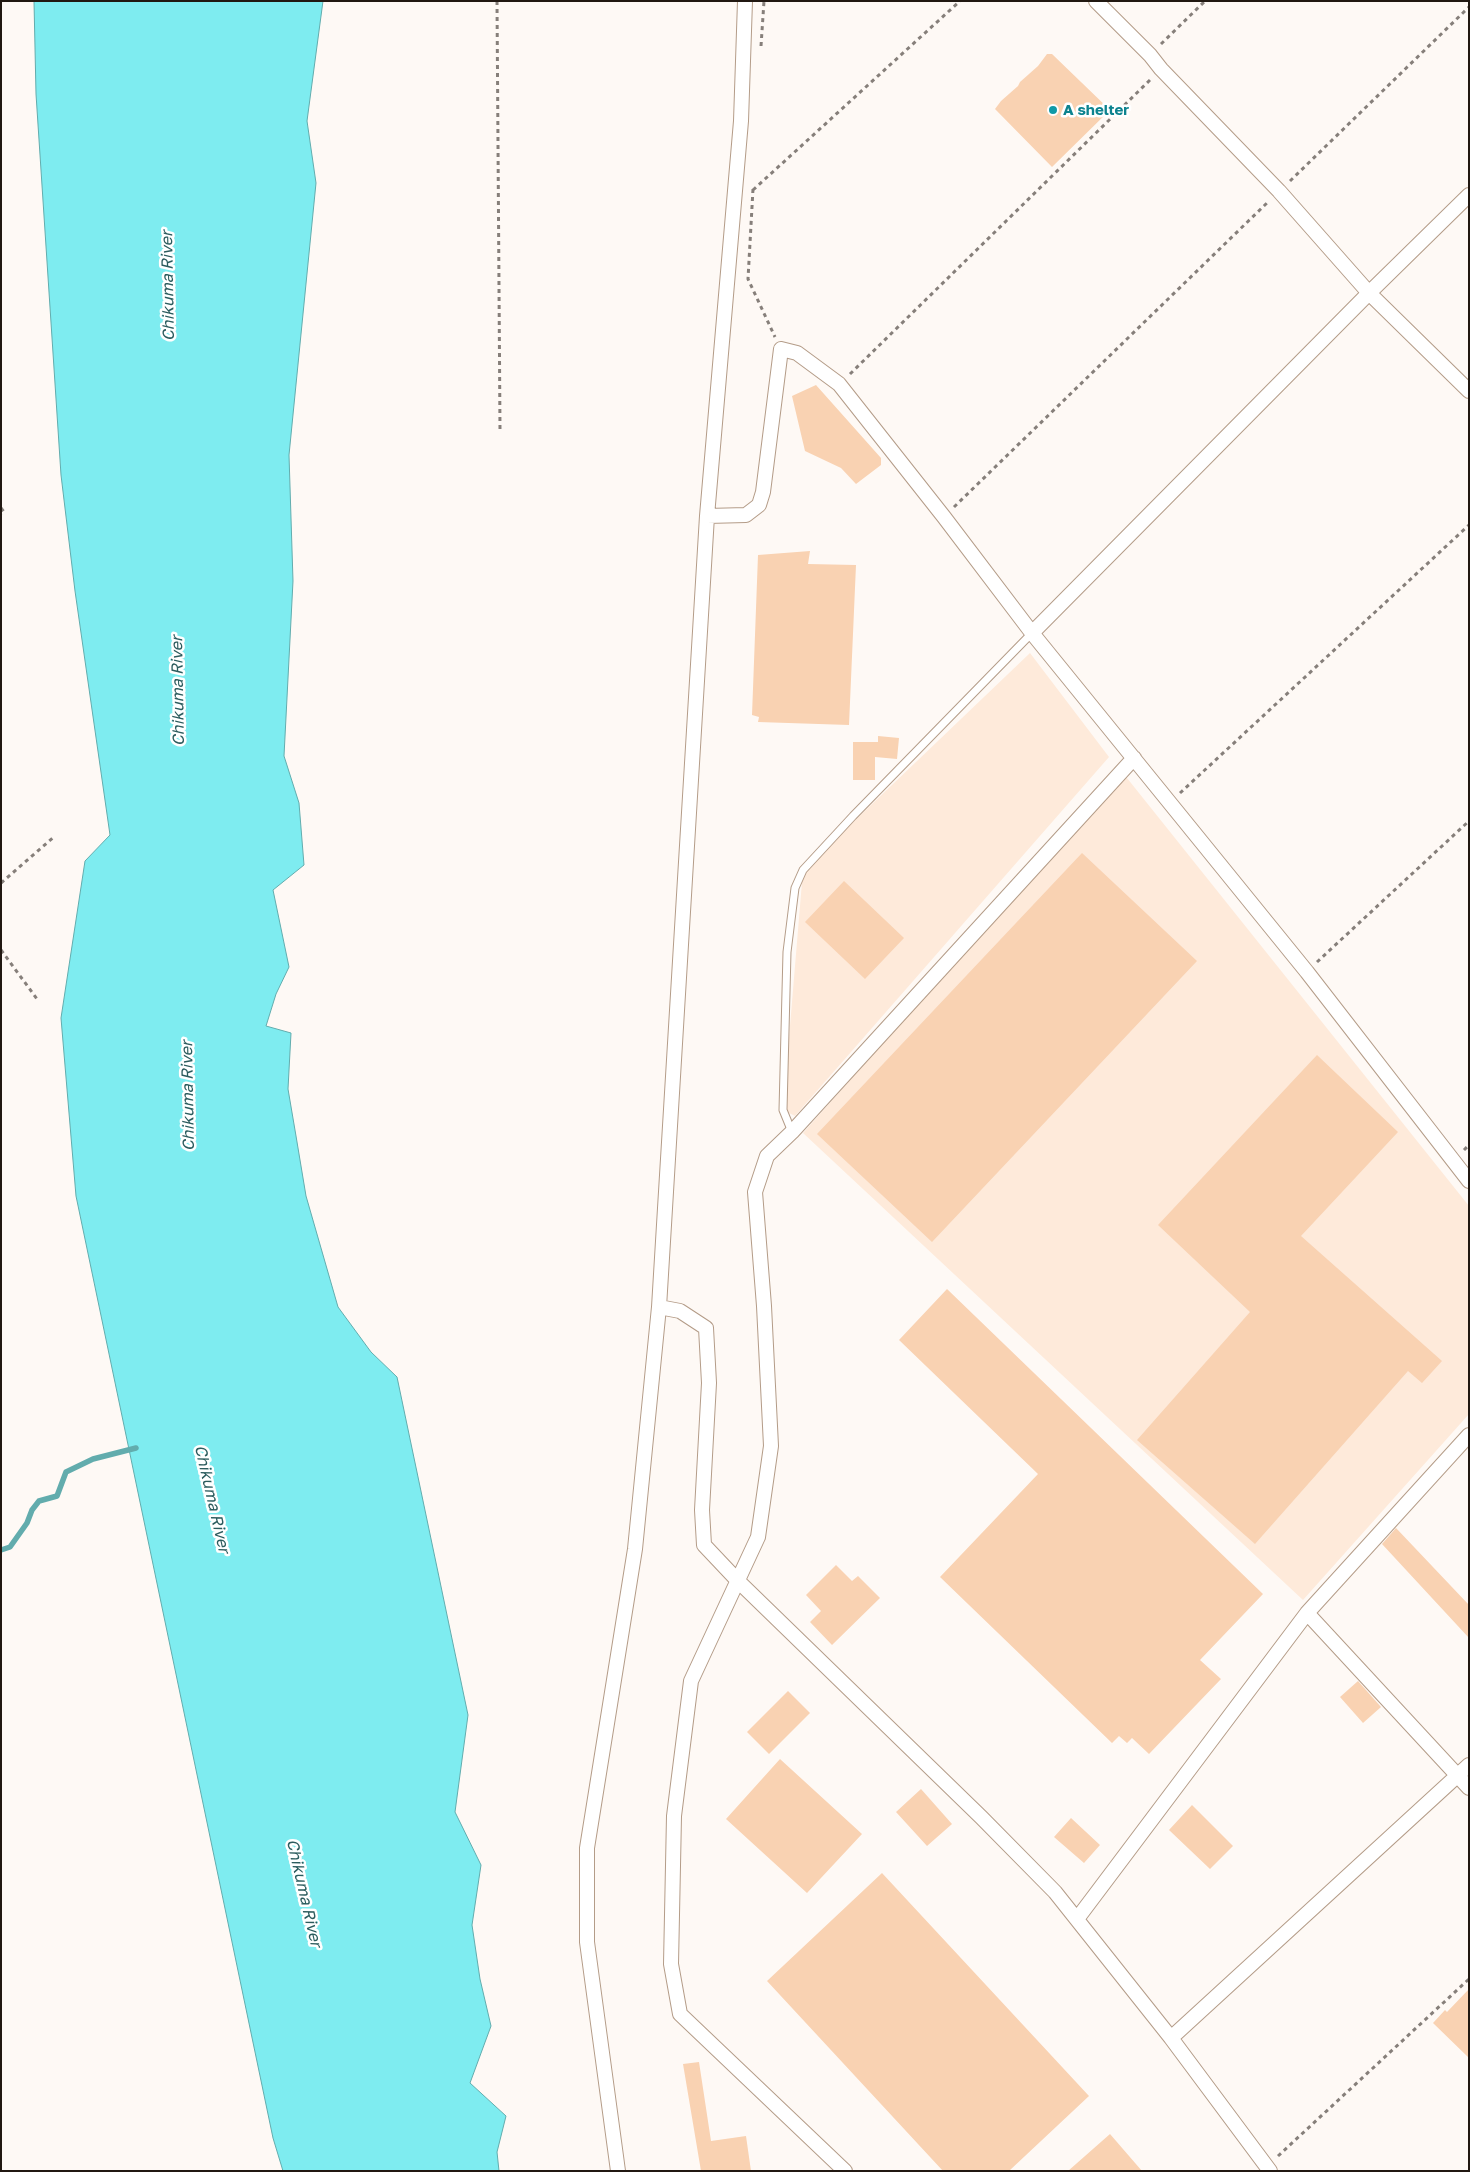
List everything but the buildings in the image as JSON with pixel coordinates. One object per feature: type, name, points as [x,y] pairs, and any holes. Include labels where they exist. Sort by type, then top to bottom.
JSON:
[{"type":"street","points":[[618,2171],[587,1942],[587,1848],[635,1549],[659,1308],[707,516],[740,121],[744,1]]},
{"type":"street","points":[[1096,1],[1279,191],[1369,293],[1469,391]]},
{"type":"street","points":[[1032,633],[1369,293],[1469,195]]},
{"type":"street","points":[[707,516],[746,515],[759,505],[764,492],[781,349],[797,353],[839,384],[944,517],[1032,633],[1307,972],[1469,1181]]},
{"type":"street","points":[[845,2171],[680,2014],[671,1964],[674,1816],[691,1681],[758,1537],[771,1446],[764,1306],[755,1192],[766,1156],[792,1132],[1134,758]]},
{"type":"street","points":[[659,1308],[680,1311],[706,1328],[709,1383],[702,1510],[704,1545],[738,1581],[981,1817],[1055,1892],[1171,2038],[1266,2169]]},
{"type":"street","points":[[1077,1919],[1307,1613],[1469,1435]]},
{"type":"street","points":[[1307,1613],[1469,1788]]},
{"type":"street","points":[[1171,2038],[1469,1766]]},
{"type":"lane","points":[[792,1132],[783,1110],[787,952],[794,888],[803,870],[853,816],[1032,633]]},
{"type":"path","points":[[497,1],[500,429]]},
{"type":"path","points":[[781,349],[748,279],[753,190],[960,1]]},
{"type":"path","points":[[1150,55],[1205,1]]},
{"type":"path","points":[[944,517],[1469,7]]},
{"type":"path","points":[[839,384],[1161,69]]},
{"type":"path","points":[[1,508],[4,512],[1,514]]},
{"type":"path","points":[[1171,802],[1469,524]]},
{"type":"path","points":[[1307,972],[1469,821]]},
{"type":"path","points":[[1,883],[55,836]]},
{"type":"path","points":[[1,950],[37,999]]},
{"type":"path","points":[[1266,2169],[1469,1979]]},
{"type":"shaded area","points":[[1030,653],[1109,757],[795,1116],[783,1110],[803,870]]},
{"type":"shaded area","points":[[1123,773],[1469,1206],[1469,1414],[1303,1600],[803,1133]]},
{"type":"water","name":"Chikuma River","points":[[34,1],[323,1],[307,121],[316,183],[289,455],[293,581],[284,756],[299,803],[304,865],[273,890],[289,967],[276,994],[266,1026],[291,1033],[288,1089],[306,1196],[338,1307],[371,1352],[397,1377],[468,1715],[455,1812],[481,1865],[472,1925],[480,1979],[491,2026],[470,2083],[506,2116],[497,2152],[499,2171],[283,2171],[273,2138],[76,1196],[61,1018],[85,861],[110,835],[75,591],[61,475],[36,94]]},
{"type":"waterway","points":[[1,1550],[10,1547],[27,1523],[32,1510],[39,1501],[57,1496],[66,1472],[93,1459],[136,1448]]},
{"type":"place","name":"A shelter","points":[[1053,110]]}]
